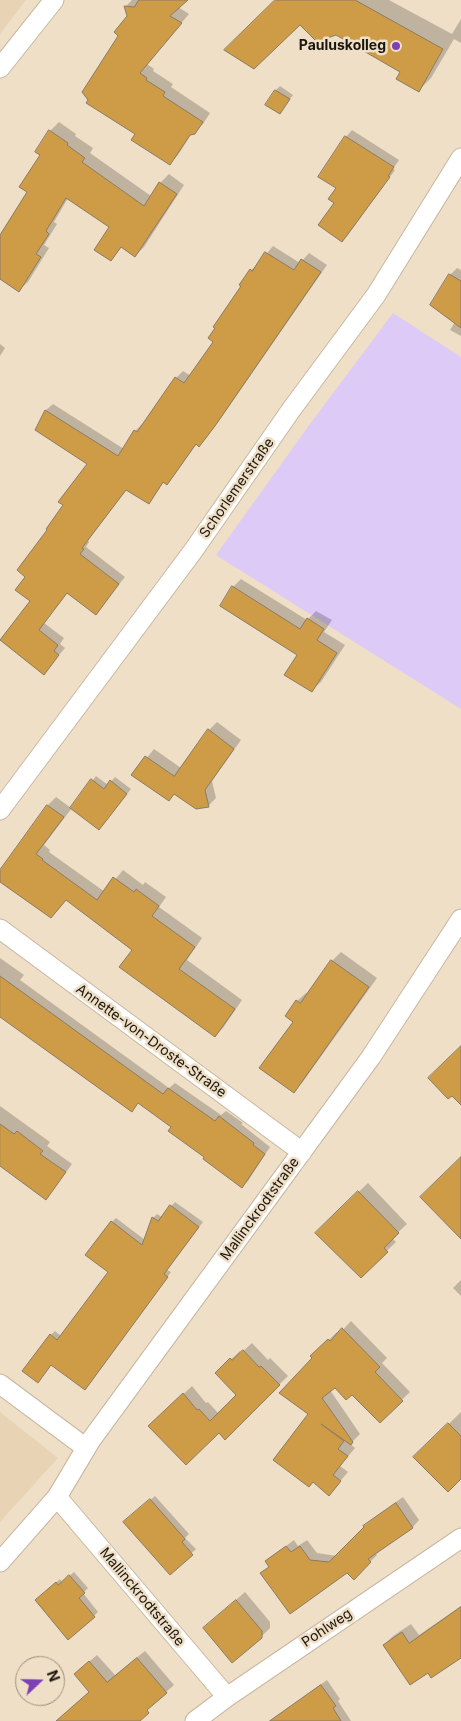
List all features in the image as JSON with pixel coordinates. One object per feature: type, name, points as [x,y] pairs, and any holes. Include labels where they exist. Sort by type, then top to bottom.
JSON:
[{"type":"street","points":[[0,68],[54,0]]},
{"type":"street","name":"Schorlemerstraße","points":[[0,810],[193,551],[291,410],[376,295],[461,158]]},
{"type":"street","name":"Mallinckrodtstraße","points":[[0,1562],[57,1497],[86,1448],[371,1057],[461,919]]},
{"type":"street","name":"Annette-von-Droste-Straße","points":[[0,929],[302,1152]]},
{"type":"street","points":[[0,1384],[86,1448]]},
{"type":"street","name":"Mallinckrodtstraße","points":[[57,1497],[227,1697]]},
{"type":"street","name":"Pohlweg","points":[[195,1721],[227,1697],[461,1538]]},
{"type":"shaded area","points":[[0,0],[26,0],[0,34]]},
{"type":"shaded area","points":[[393,313],[461,357],[461,709],[216,555]]},
{"type":"shaded area","points":[[0,1412],[58,1458],[0,1522]]},
{"type":"building","points":[[139,0],[188,0],[170,16],[182,23],[140,73],[147,78],[146,80],[165,92],[163,96],[203,122],[195,134],[190,135],[170,165],[131,140],[135,134],[86,103],[88,100],[82,92],[118,36],[114,32],[127,16],[124,6],[134,7]]},
{"type":"building","name":"Pauluskolleg","points":[[275,0],[355,0],[443,49],[419,92],[396,79],[400,72],[336,35],[317,42],[300,25],[254,69],[224,50]]},
{"type":"building","points":[[275,90],[290,99],[280,114],[265,105]]},
{"type":"building","points":[[49,130],[85,158],[82,162],[144,206],[159,182],[177,194],[135,257],[121,247],[111,261],[94,250],[109,227],[66,198],[46,231],[49,234],[36,254],[41,257],[19,292],[0,279],[0,235],[27,192],[19,187],[40,155],[35,152]]},
{"type":"building","points":[[345,136],[394,167],[388,176],[390,177],[342,242],[318,225],[334,203],[328,199],[336,188],[318,177]]},
{"type":"building","points":[[265,252],[294,270],[301,259],[321,272],[215,426],[199,447],[196,444],[167,485],[163,482],[149,504],[126,490],[82,548],[84,549],[80,554],[119,584],[96,615],[67,593],[39,630],[58,645],[54,651],[59,655],[44,675],[0,640],[30,601],[15,590],[25,577],[17,570],[63,505],[58,502],[87,464],[35,430],[45,410],[118,456],[134,430],[137,432],[175,377],[184,383],[213,342],[208,338],[215,328],[213,327],[241,286],[239,285],[250,269],[252,271]]},
{"type":"building","points":[[449,274],[461,281],[461,328],[430,305]]},
{"type":"building","points":[[232,586],[300,629],[307,618],[324,629],[317,640],[337,653],[312,692],[284,675],[297,655],[220,606]]},
{"type":"building","points":[[208,729],[234,749],[205,790],[209,807],[196,809],[174,794],[169,801],[131,775],[145,756],[174,776]]},
{"type":"building","points":[[91,779],[104,789],[110,780],[127,794],[99,830],[70,808]]},
{"type":"building","points":[[47,805],[64,817],[36,854],[97,900],[113,877],[134,892],[136,889],[159,906],[152,916],[195,947],[179,969],[235,1009],[215,1037],[119,967],[132,950],[66,900],[51,918],[0,882],[0,870]]},
{"type":"building","points":[[331,960],[369,987],[294,1093],[259,1068],[293,1022],[285,1016],[296,1000],[300,1003]]},
{"type":"building","points":[[0,976],[163,1094],[168,1088],[215,1121],[219,1116],[254,1143],[253,1145],[265,1154],[242,1188],[168,1131],[171,1127],[138,1103],[132,1112],[0,1017]]},
{"type":"building","points":[[461,1046],[461,1105],[452,1096],[448,1099],[428,1078]]},
{"type":"building","points":[[0,1124],[14,1134],[17,1131],[43,1151],[40,1154],[66,1172],[46,1200],[0,1166]]},
{"type":"building","points":[[461,1157],[461,1239],[420,1197]]},
{"type":"building","points":[[358,1191],[399,1233],[384,1248],[388,1252],[361,1278],[315,1233]]},
{"type":"building","points":[[170,1205],[199,1227],[164,1274],[168,1277],[85,1390],[51,1365],[38,1383],[22,1371],[50,1334],[57,1340],[108,1272],[85,1255],[111,1221],[142,1245],[152,1217],[158,1221]]},
{"type":"building","points":[[342,1328],[380,1367],[375,1372],[403,1401],[380,1423],[352,1395],[346,1400],[335,1388],[322,1398],[353,1442],[351,1445],[321,1424],[344,1441],[338,1449],[348,1456],[333,1475],[341,1481],[329,1496],[313,1482],[309,1487],[273,1460],[308,1414],[279,1393],[312,1358],[310,1356],[328,1339],[330,1341]]},
{"type":"building","points":[[243,1350],[280,1385],[225,1440],[219,1433],[186,1465],[148,1426],[183,1393],[197,1410],[199,1409],[210,1421],[236,1395],[215,1373],[230,1358],[232,1360]]},
{"type":"building","points":[[448,1423],[461,1436],[461,1479],[448,1492],[413,1457]]},
{"type":"building","points":[[150,1499],[185,1539],[182,1542],[193,1555],[170,1575],[123,1522]]},
{"type":"building","points":[[396,1503],[413,1528],[368,1559],[371,1562],[354,1580],[347,1573],[290,1614],[260,1573],[269,1567],[265,1561],[286,1546],[291,1552],[300,1546],[310,1560],[329,1562],[363,1526]]},
{"type":"building","points":[[69,1575],[85,1593],[79,1598],[95,1617],[68,1640],[35,1600],[56,1582],[58,1585]]},
{"type":"building","points":[[236,1600],[262,1631],[262,1638],[232,1663],[203,1628]]},
{"type":"building","points":[[461,1607],[461,1658],[431,1678],[428,1673],[410,1685],[383,1645],[402,1632],[409,1643]]},
{"type":"building","points":[[137,1658],[167,1693],[147,1710],[149,1713],[140,1721],[56,1721],[89,1692],[74,1674],[89,1661],[107,1682]]},
{"type":"building","points":[[321,1685],[336,1706],[333,1708],[341,1721],[270,1721]]},
{"type":"place","name":"Pauluskolleg","points":[[396,46]]}]
